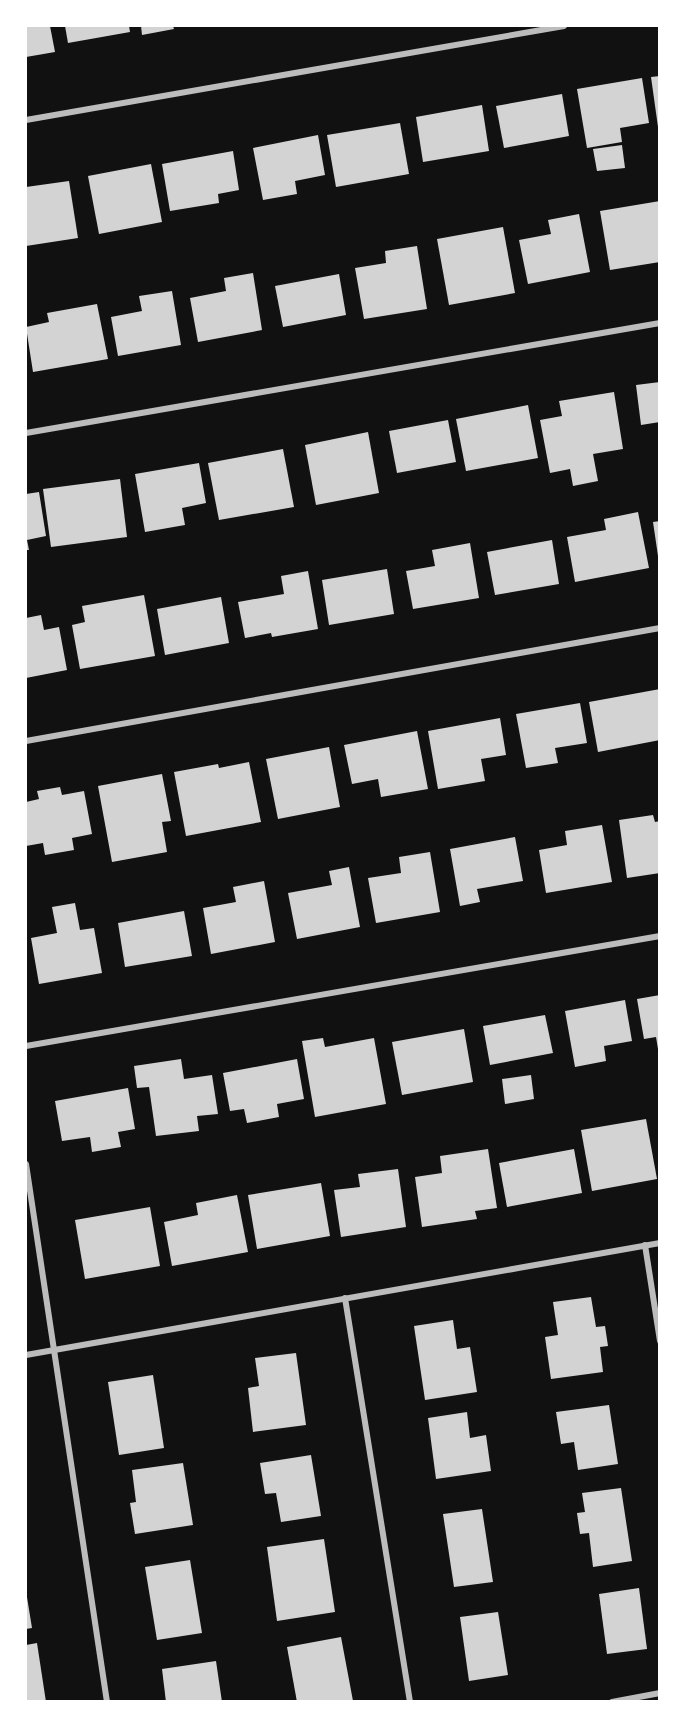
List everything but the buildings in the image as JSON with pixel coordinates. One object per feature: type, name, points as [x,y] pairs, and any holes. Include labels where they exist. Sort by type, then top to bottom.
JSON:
[{"type":"street","points":[[26,120],[564,26]]},
{"type":"street","points":[[26,433],[660,323]]},
{"type":"street","points":[[26,741],[660,628]]},
{"type":"street","points":[[26,1046],[660,936]]},
{"type":"street","points":[[26,1164],[106,1701]]},
{"type":"street","points":[[26,1355],[660,1243]]},
{"type":"street","points":[[645,1245],[660,1341]]},
{"type":"street","points":[[345,1298],[410,1701]]},
{"type":"street","points":[[612,1701],[660,1693]]}]
